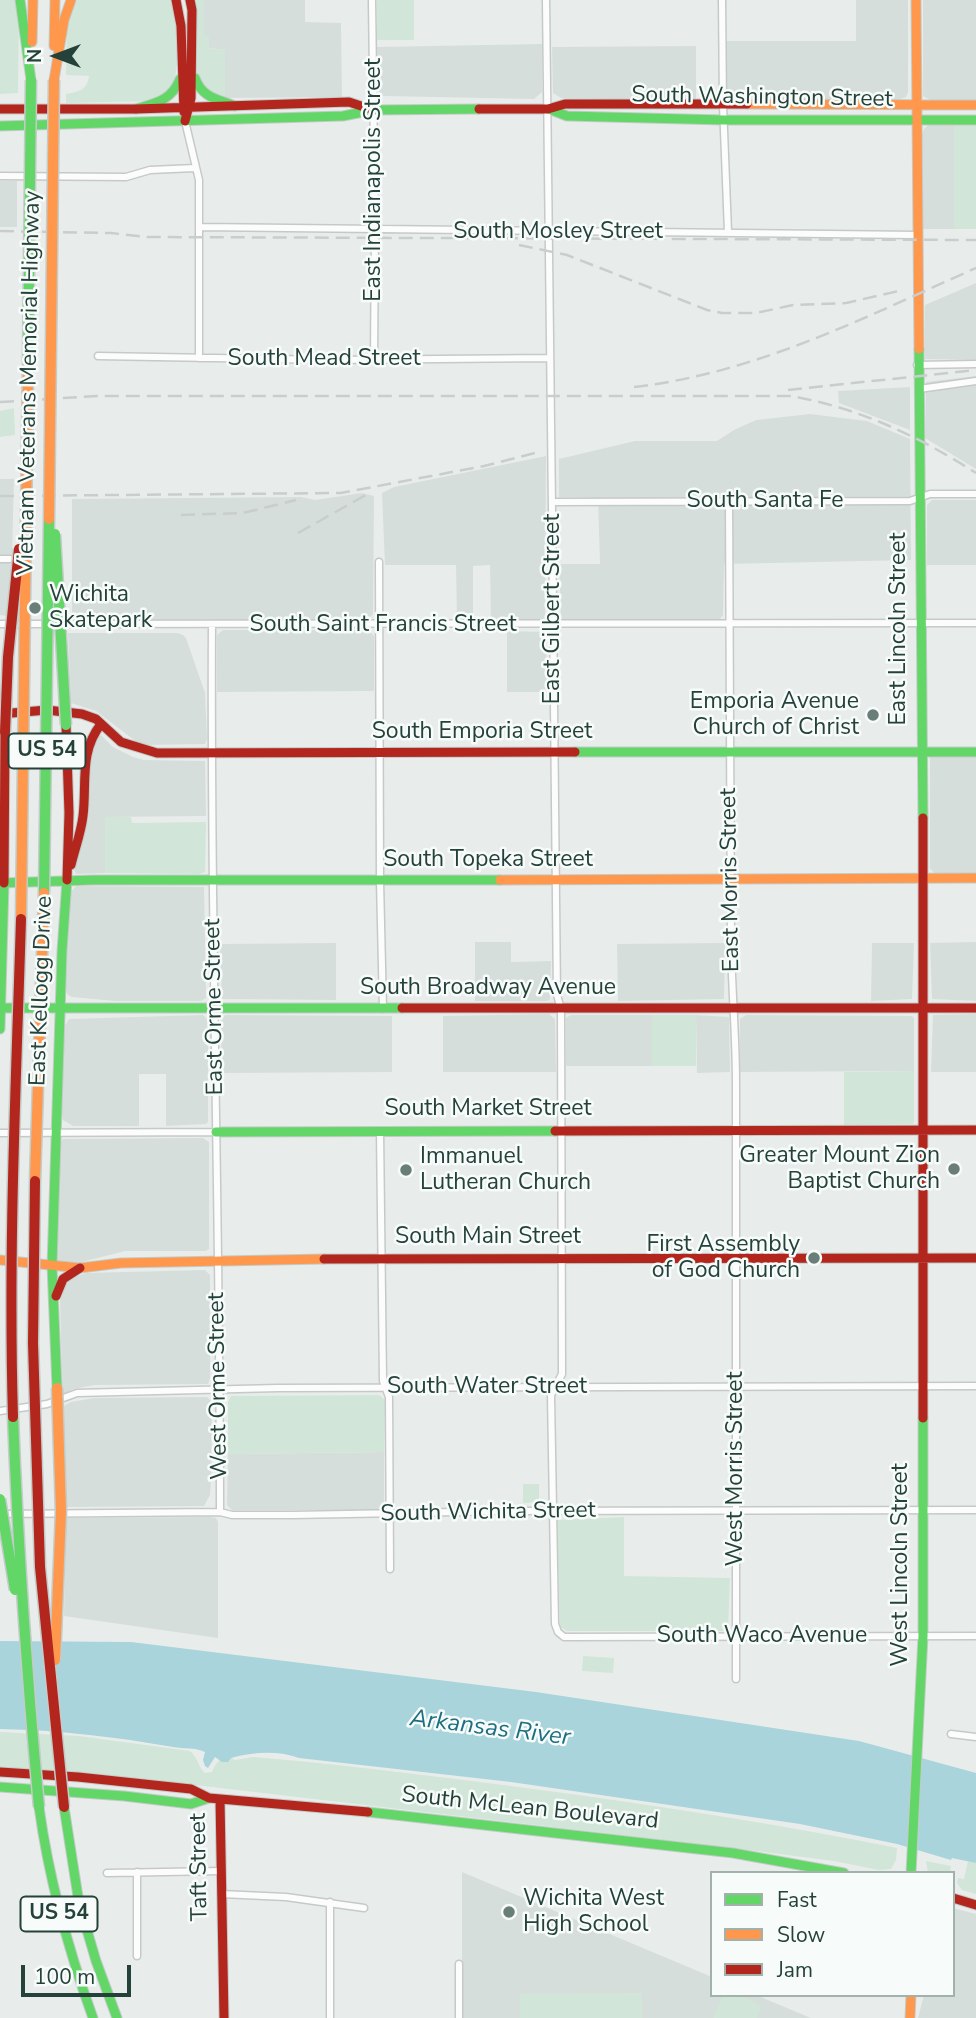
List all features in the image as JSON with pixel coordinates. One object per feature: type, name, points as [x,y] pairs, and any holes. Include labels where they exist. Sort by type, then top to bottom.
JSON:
[{"type":"main road","points":[[20,0],[31,80]]},
{"type":"main road","name":"Vietnam Veterans Memorial Highway","points":[[33,0],[24,842],[12,1206],[17,1531],[25,1658],[39,1807],[51,1886],[65,1939],[93,2018]]},
{"type":"main road","name":"Vietnam Veterans Memorial Highway","points":[[55,0],[46,846],[34,1206],[33,1343],[40,1567],[64,1807],[79,1903],[117,2018]]},
{"type":"main road","points":[[54,80],[64,20],[71,0]]},
{"type":"main road","points":[[176,0],[187,73],[208,98],[235,106]]},
{"type":"main road","points":[[185,121],[192,10],[190,0]]},
{"type":"main road","name":"East Lincoln Street","points":[[916,0],[924,1007],[922,1258]]},
{"type":"main road","points":[[136,109],[170,98],[187,73]]},
{"type":"main road","name":"South Washington Street","points":[[0,109],[186,108],[349,102],[373,110]]},
{"type":"main road","name":"South Washington Street","points":[[0,126],[343,116],[373,110],[548,109],[565,104],[976,106]]},
{"type":"main road","name":"South Washington Street","points":[[548,109],[567,116],[724,120],[976,120]]},
{"type":"main road","name":"East Kellogg Drive","points":[[0,1029],[8,657],[26,473]]},
{"type":"main road","points":[[50,476],[66,725],[69,813],[67,880]]},
{"type":"main road","name":"South Emporia Street","points":[[0,714],[59,711],[80,713],[101,724],[118,740],[138,750],[157,752],[976,752]]},
{"type":"main road","name":"East Kellogg Drive","points":[[54,1698],[61,1511],[52,1266],[60,1009],[67,880],[83,821],[88,745],[92,732],[101,724]]},
{"type":"main road","name":"South Topeka Street","points":[[2,883],[67,880],[976,878]]},
{"type":"main road","name":"South Broadway Avenue","points":[[0,1007],[976,1008]]},
{"type":"main road","name":"South Market Street","points":[[216,1132],[976,1130]]},
{"type":"main road","name":"South Main Street","points":[[0,1260],[80,1268],[121,1263],[382,1258],[976,1258]]},
{"type":"main road","name":"West Lincoln Street","points":[[911,1869],[923,1636],[922,1258]]},
{"type":"main road","points":[[54,1306],[63,1279],[80,1268]]},
{"type":"main road","points":[[0,1499],[25,1658]]},
{"type":"main road","name":"South McLean Boulevard","points":[[0,1772],[191,1789],[215,1799]]},
{"type":"main road","name":"South McLean Boulevard","points":[[0,1787],[191,1804],[215,1799],[408,1816],[723,1852],[832,1871]]},
{"type":"main road","name":"Taft Street","points":[[215,1799],[221,1871],[223,2018]]},
{"type":"main road","points":[[955,1899],[976,1905]]},
{"type":"main road","points":[[910,2018],[912,1997]]},
{"type":"street","name":"East Indianapolis Street","points":[[372,0],[374,359]]},
{"type":"street","name":"East Gilbert Street","points":[[546,0],[555,880],[557,995],[561,1009],[562,1374],[551,1395],[555,1624]]},
{"type":"street","points":[[722,0],[728,232]]},
{"type":"street","points":[[185,121],[199,180],[199,358]]},
{"type":"street","points":[[0,176],[126,177],[150,170],[195,168]]},
{"type":"street","name":"South Mosley Street","points":[[200,227],[917,235]]},
{"type":"street","name":"South Mead Street","points":[[98,356],[550,358]]},
{"type":"street","points":[[917,365],[976,364]]},
{"type":"street","points":[[919,389],[976,381]]},
{"type":"street","name":"South Santa Fe","points":[[552,502],[910,501],[930,494],[976,494]]},
{"type":"street","name":"East Morris Street","points":[[729,501],[732,992],[736,1009],[737,1258]]},
{"type":"street","points":[[0,559],[10,559]]},
{"type":"street","points":[[379,562],[383,1009]]},
{"type":"street","name":"South Saint Francis Street","points":[[0,624],[976,623]]},
{"type":"street","name":"East Orme Street","points":[[212,624],[217,1261]]},
{"type":"street","points":[[380,1130],[383,1381],[389,1397],[390,1569]]},
{"type":"street","name":"South Market Street","points":[[0,1133],[216,1132]]},
{"type":"street","name":"West Morris Street","points":[[736,1679],[737,1258]]},
{"type":"street","name":"West Orme Street","points":[[217,1261],[220,1512]]},
{"type":"street","name":"South Water Street","points":[[0,1411],[47,1404],[76,1393],[386,1387],[976,1386]]},
{"type":"street","name":"South Wichita Street","points":[[0,1514],[220,1512],[232,1515],[389,1515],[552,1511],[976,1510]]},
{"type":"street","name":"South Waco Avenue","points":[[555,1624],[564,1637],[976,1636]]},
{"type":"street","points":[[951,1734],[976,1737]]},
{"type":"street","points":[[107,1872],[221,1871]]},
{"type":"street","points":[[137,1872],[137,1956]]},
{"type":"street","points":[[221,1894],[330,1902],[364,1908]]},
{"type":"street","points":[[330,1902],[330,2018]]},
{"type":"street","points":[[459,1964],[459,2018]]},
{"type":"shaded area","points":[[204,0],[305,0],[305,22],[341,23],[342,97],[225,98],[225,50],[209,48],[204,36]]},
{"type":"shaded area","points":[[856,0],[908,0],[906,97],[897,100],[734,101],[728,98],[725,91],[726,41],[856,41]]},
{"type":"shaded area","points":[[923,0],[976,0],[976,101],[932,101],[923,96]]},
{"type":"shaded area","points":[[542,44],[542,92],[534,99],[383,96],[378,91],[377,47]]},
{"type":"shaded area","points":[[696,46],[696,101],[561,98],[553,93],[552,47]]},
{"type":"shaded area","points":[[930,124],[954,124],[954,229],[923,229],[922,134]]},
{"type":"shaded area","points":[[0,181],[17,181],[17,227],[0,227]]},
{"type":"shaded area","points":[[976,283],[976,360],[925,359],[925,305]]},
{"type":"shaded area","points":[[976,376],[976,469],[925,438],[926,382]]},
{"type":"shaded area","points":[[910,387],[910,430],[839,403],[838,391]]},
{"type":"shaded area","points":[[810,414],[867,421],[910,439],[911,560],[724,564],[723,615],[719,620],[561,620],[559,564],[600,564],[598,498],[559,497],[559,459],[635,441],[717,441],[756,420]]},
{"type":"shaded area","points":[[546,456],[545,620],[491,620],[490,565],[473,566],[473,621],[457,621],[456,565],[385,565],[382,493],[394,487]]},
{"type":"shaded area","points":[[0,479],[14,479],[12,557],[0,557]]},
{"type":"shaded area","points":[[362,493],[374,496],[373,614],[368,621],[80,620],[72,615],[72,499],[301,497],[315,500]]},
{"type":"shaded area","points":[[932,500],[976,500],[976,565],[927,565],[927,505]]},
{"type":"shaded area","points":[[0,563],[11,563],[7,616],[0,615]]},
{"type":"shaded area","points":[[223,630],[368,630],[374,636],[374,691],[217,692],[217,635]]},
{"type":"shaded area","points":[[507,631],[546,632],[547,692],[507,692]]},
{"type":"shaded area","points":[[68,633],[183,635],[205,693],[205,744],[138,743],[96,711],[71,703]]},
{"type":"shaded area","points":[[99,733],[113,747],[144,760],[205,761],[206,816],[105,817],[105,873],[76,874],[74,869],[89,817],[91,745]]},
{"type":"shaded area","points":[[930,757],[976,757],[976,873],[934,873],[930,868]]},
{"type":"shaded area","points":[[76,886],[204,887],[206,998],[201,1001],[115,1001],[68,995],[65,989],[69,894]]},
{"type":"shaded area","points":[[475,942],[511,942],[511,962],[551,961],[550,999],[475,1001]]},
{"type":"shaded area","points":[[976,942],[976,1001],[932,999],[930,943]]},
{"type":"shaded area","points":[[336,943],[336,1000],[222,999],[220,944]]},
{"type":"shaded area","points":[[725,943],[724,999],[618,1001],[617,944]]},
{"type":"shaded area","points":[[872,943],[914,943],[912,999],[871,1001]]},
{"type":"shaded area","points":[[549,1014],[555,1019],[556,1072],[443,1072],[443,1016]]},
{"type":"shaded area","points":[[976,1014],[976,1072],[931,1072],[933,1015]]},
{"type":"shaded area","points":[[203,1015],[208,1020],[206,1124],[166,1126],[166,1074],[139,1074],[139,1126],[73,1126],[63,1120],[61,1110],[64,1027],[69,1019]]},
{"type":"shaded area","points":[[225,1015],[392,1016],[392,1072],[222,1073],[221,1021]]},
{"type":"shaded area","points":[[571,1015],[652,1015],[652,1066],[566,1066],[566,1018]]},
{"type":"shaded area","points":[[696,1015],[729,1017],[730,1072],[697,1073]]},
{"type":"shaded area","points":[[746,1015],[912,1016],[914,1071],[740,1072],[740,1019]]},
{"type":"shaded area","points":[[203,1138],[209,1142],[209,1249],[125,1251],[74,1264],[55,1261],[60,1144],[63,1139]]},
{"type":"shaded area","points":[[205,1270],[210,1275],[208,1384],[94,1385],[73,1389],[62,1395],[60,1294],[70,1279],[86,1273]]},
{"type":"shaded area","points":[[207,1397],[212,1402],[211,1482],[210,1495],[204,1506],[66,1507],[62,1407],[71,1402],[94,1398]]},
{"type":"shaded area","points":[[384,1452],[384,1505],[379,1510],[232,1510],[227,1505],[228,1454]]},
{"type":"shaded area","points":[[211,1517],[218,1522],[218,1638],[64,1616],[66,1518]]},
{"type":"shaded area","name":"Wichita West High School","points":[[462,1872],[710,1976],[710,1997],[761,1997],[811,2018],[462,2018]]},
{"type":"shaded area","points":[[955,1909],[976,1914],[976,2018],[918,2018],[923,1997],[955,1997]]},
{"type":"green space","points":[[0,0],[16,0],[19,16],[18,93],[0,94]]},
{"type":"green space","points":[[77,0],[171,0],[177,46],[176,71],[171,92],[149,101],[66,103],[66,94],[82,90],[89,76],[66,75],[67,20]]},
{"type":"green space","points":[[195,0],[204,0],[204,35],[209,36],[209,48],[225,50],[225,98],[210,96],[197,78]]},
{"type":"green space","points":[[377,0],[414,0],[414,40],[377,40]]},
{"type":"green space","points":[[954,124],[976,124],[976,229],[954,229]]},
{"type":"green space","points":[[14,408],[15,435],[0,437],[0,411]]},
{"type":"green space","points":[[105,817],[131,817],[132,823],[206,822],[205,872],[105,873]]},
{"type":"green space","points":[[652,1015],[696,1015],[696,1066],[652,1066]]},
{"type":"green space","points":[[914,1071],[913,1124],[844,1125],[844,1072]]},
{"type":"green space","points":[[379,1395],[385,1400],[384,1452],[228,1454],[228,1402],[231,1396]]},
{"type":"green space","points":[[523,1484],[539,1484],[539,1502],[523,1503]]},
{"type":"green space","points":[[624,1517],[624,1576],[730,1578],[728,1631],[567,1631],[560,1627],[557,1520]]},
{"type":"green space","points":[[583,1656],[614,1658],[613,1673],[582,1671]]},
{"type":"green space","points":[[0,1732],[79,1736],[190,1751],[205,1773],[212,1772],[224,1758],[235,1760],[253,1757],[612,1800],[775,1825],[897,1848],[896,1860],[891,1869],[879,1870],[834,1861],[724,1847],[92,1773],[0,1767]]},
{"type":"green space","points":[[926,1861],[951,1866],[950,1871],[928,1871]]},
{"type":"green space","points":[[968,1861],[976,1863],[976,1894],[962,1890],[957,1883],[958,1878],[964,1879]]},
{"type":"green space","points":[[642,1993],[642,2018],[520,2018],[520,1994]]},
{"type":"green space","points":[[722,1997],[742,1997],[754,2001],[761,2008],[757,2018],[713,2018]]},
{"type":"water","name":"Arkansas River","points":[[0,1641],[131,1642],[536,1692],[859,1741],[976,1773],[976,1863],[952,1858],[951,1860],[897,1844],[800,1824],[511,1782],[274,1753],[239,1756],[228,1762],[222,1762],[215,1757],[208,1768],[203,1760],[205,1752],[197,1749],[87,1735],[0,1729]]},
{"type":"railway","points":[[0,231],[111,233],[147,237],[976,240]]},
{"type":"railway","points":[[519,245],[567,255],[707,310],[722,313],[756,313],[793,305],[846,303],[903,290]]},
{"type":"railway","points":[[634,387],[679,380],[767,356],[810,341],[976,268]]},
{"type":"railway","points":[[788,390],[976,370]]},
{"type":"railway","points":[[0,402],[97,396],[791,396],[840,408],[887,425],[976,473]]},
{"type":"railway","points":[[0,496],[341,493],[484,466],[539,452]]},
{"type":"railway","points":[[298,533],[366,495]]},
{"type":"railway","points":[[181,515],[243,513],[296,500]]},
{"type":"traffic: fast","points":[[20,0],[31,80]]},
{"type":"traffic: fast","points":[[195,78],[206,94],[235,106]]},
{"type":"traffic: fast","points":[[136,109],[168,96],[180,79]]},
{"type":"traffic: fast","points":[[28,366],[31,80]]},
{"type":"traffic: fast","points":[[0,126],[343,116],[373,110],[479,109]]},
{"type":"traffic: fast","points":[[549,109],[567,116],[724,120],[976,120]]},
{"type":"traffic: fast","points":[[919,349],[923,818]]},
{"type":"traffic: fast","points":[[44,893],[49,519]]},
{"type":"traffic: fast","points":[[55,534],[66,725]]},
{"type":"traffic: fast","points":[[575,752],[976,752]]},
{"type":"traffic: fast","points":[[52,1266],[62,951],[67,880]]},
{"type":"traffic: fast","points":[[0,883],[93,880],[500,880]]},
{"type":"traffic: fast","points":[[0,1029],[4,883]]},
{"type":"traffic: fast","points":[[0,1008],[402,1008]]},
{"type":"traffic: fast","points":[[216,1132],[555,1131]]},
{"type":"traffic: fast","points":[[52,1266],[57,1388]]},
{"type":"traffic: fast","points":[[13,1417],[23,1612],[39,1807]]},
{"type":"traffic: fast","points":[[911,1871],[923,1636],[923,1418]]},
{"type":"traffic: fast","points":[[0,1499],[15,1590]]},
{"type":"traffic: fast","points":[[0,1787],[191,1804],[209,1798]]},
{"type":"traffic: fast","points":[[39,1807],[60,1914],[93,2018]]},
{"type":"traffic: fast","points":[[64,1807],[79,1903],[117,2018]]},
{"type":"traffic: fast","points":[[368,1812],[733,1853],[833,1871]]},
{"type":"traffic: slow","points":[[32,42],[33,0]]},
{"type":"traffic: slow","points":[[54,46],[55,0]]},
{"type":"traffic: slow","points":[[54,80],[64,20],[71,0]]},
{"type":"traffic: slow","points":[[916,0],[919,349]]},
{"type":"traffic: slow","points":[[49,519],[54,80]]},
{"type":"traffic: slow","points":[[747,104],[976,105]]},
{"type":"traffic: slow","points":[[21,919],[28,366]]},
{"type":"traffic: slow","points":[[500,880],[976,878]]},
{"type":"traffic: slow","points":[[35,1181],[44,893]]},
{"type":"traffic: slow","points":[[0,1260],[80,1268],[121,1263],[324,1259]]},
{"type":"traffic: slow","points":[[55,1660],[61,1511],[57,1388]]},
{"type":"traffic: slow","points":[[910,2018],[911,1997]]},
{"type":"traffic: jam","points":[[176,0],[181,26],[184,112]]},
{"type":"traffic: jam","points":[[185,121],[191,98],[190,0]]},
{"type":"traffic: jam","points":[[0,109],[136,109],[349,102],[373,110]]},
{"type":"traffic: jam","points":[[479,109],[548,109],[565,104],[747,104]]},
{"type":"traffic: jam","points":[[5,732],[8,657],[19,549]]},
{"type":"traffic: jam","points":[[0,714],[47,710],[82,714],[96,719],[121,742],[157,753],[575,752]]},
{"type":"traffic: jam","points":[[71,865],[83,816],[85,768],[89,746],[101,724]]},
{"type":"traffic: jam","points":[[66,725],[69,813],[67,880]]},
{"type":"traffic: jam","points":[[4,883],[5,732]]},
{"type":"traffic: jam","points":[[923,818],[923,1418]]},
{"type":"traffic: jam","points":[[13,1417],[12,1230],[21,919]]},
{"type":"traffic: jam","points":[[402,1008],[976,1008]]},
{"type":"traffic: jam","points":[[555,1131],[976,1130]]},
{"type":"traffic: jam","points":[[35,1181],[33,1343],[40,1567],[64,1807]]},
{"type":"traffic: jam","points":[[324,1259],[976,1258]]},
{"type":"traffic: jam","points":[[56,1296],[63,1279],[80,1268]]},
{"type":"traffic: jam","points":[[0,1772],[191,1789],[209,1798],[368,1812]]},
{"type":"traffic: jam","points":[[220,1799],[224,2018]]},
{"type":"traffic: jam","points":[[955,1899],[976,1905]]},
{"type":"place","name":"Wichita Skatepark","points":[[35,608]]},
{"type":"place","name":"Emporia Avenue Church of Christ","points":[[873,715]]},
{"type":"place","name":"Greater Mount Zion Baptist Church","points":[[954,1169]]},
{"type":"place","name":"Immanuel Lutheran Church","points":[[406,1170]]},
{"type":"place","name":"First Assembly of God Church","points":[[814,1258]]},
{"type":"place","name":"Wichita West High School","points":[[509,1912]]}]
